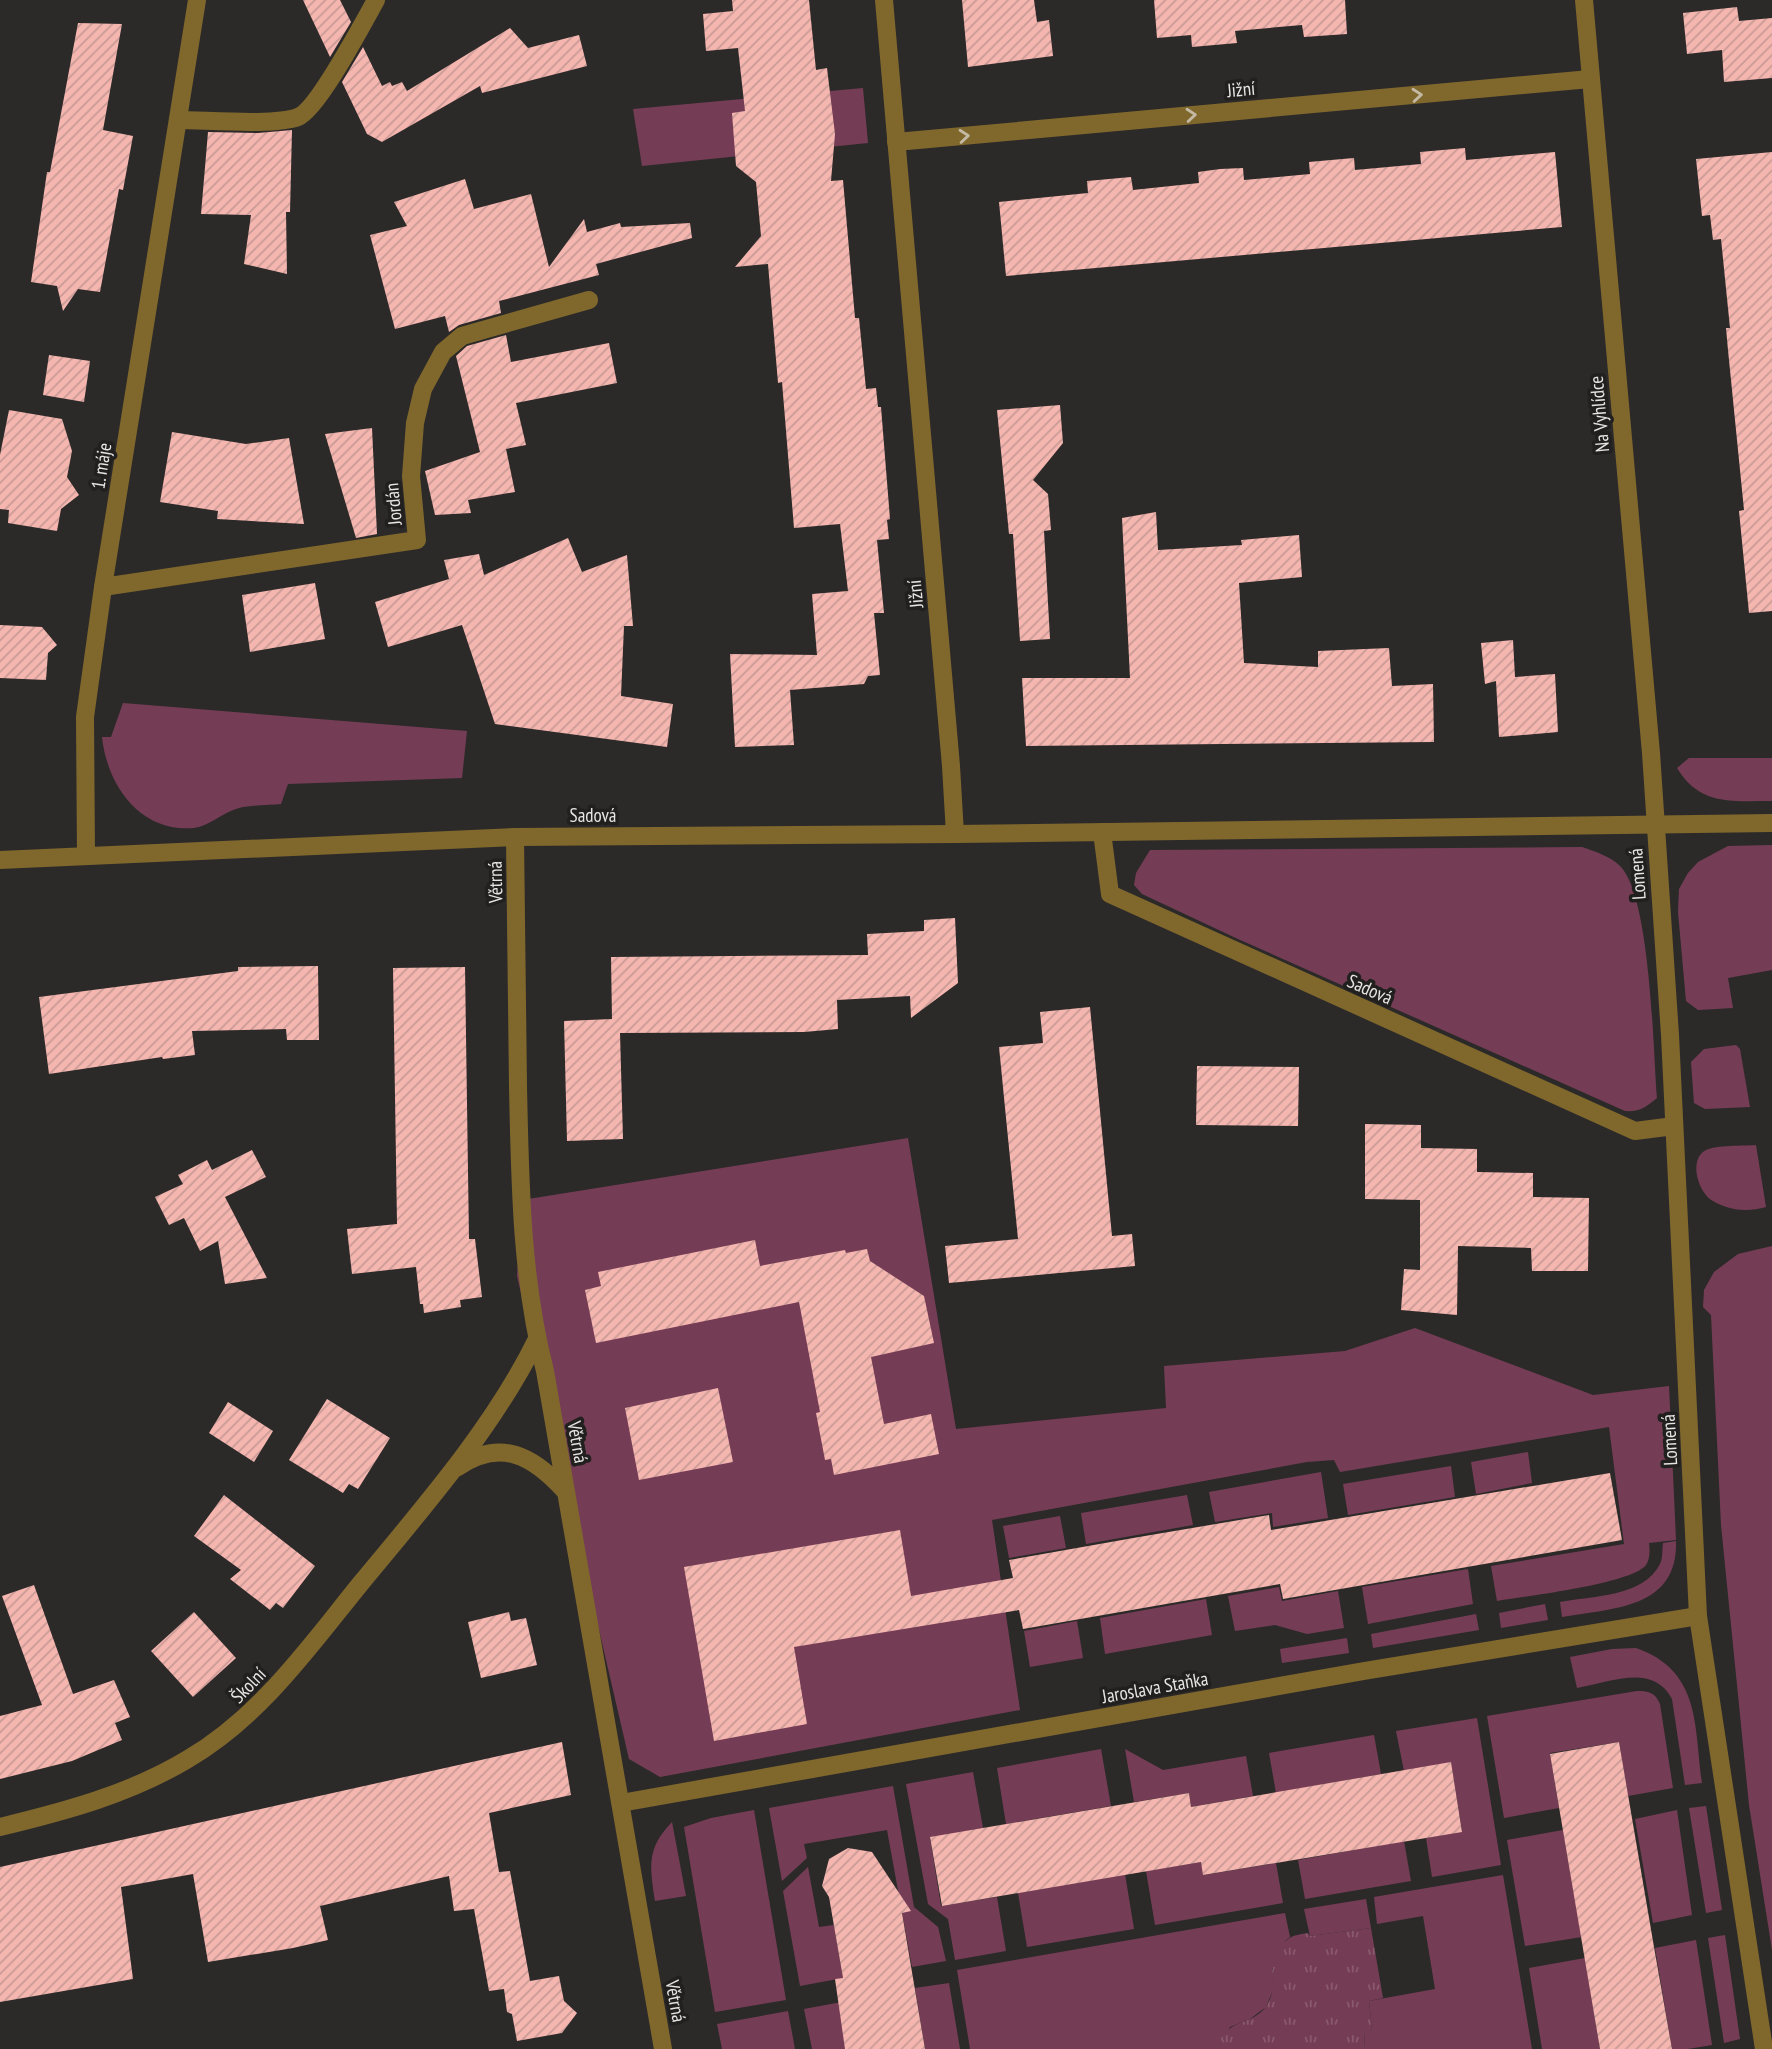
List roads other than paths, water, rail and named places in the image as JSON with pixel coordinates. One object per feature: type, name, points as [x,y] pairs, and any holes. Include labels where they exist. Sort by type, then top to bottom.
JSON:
[{"type":"street","name":"1. máje","points":[[86,856],[85,717],[103,587],[197,0]]},
{"type":"street","points":[[178,120],[279,121],[300,117],[321,92],[376,0]]},
{"type":"street","name":"Jižní","points":[[884,0],[955,834]]},
{"type":"street","name":"Na Vyhlídce","points":[[1584,0],[1651,753],[1655,824]]},
{"type":"street","name":"Jižní","points":[[896,142],[1590,79]]},
{"type":"street","name":"Jordán","points":[[103,587],[418,540],[411,477],[415,423],[423,389],[443,352],[462,336],[589,300]]},
{"type":"street","name":"Sadová","points":[[86,856],[515,837],[955,834],[1772,822]]},
{"type":"street","name":"Lomená","points":[[1655,824],[1670,1035],[1698,1616],[1764,2049]]},
{"type":"street","name":"Sadová","points":[[1102,832],[1110,894],[1635,1131],[1674,1126]]},
{"type":"street","name":"Větrná","points":[[515,837],[520,1208],[537,1339],[545,1371],[663,2049]]},
{"type":"street","points":[[0,860],[86,856]]},
{"type":"street","name":"Školní","points":[[0,1827],[70,1810],[111,1796],[187,1760],[245,1719],[277,1685],[453,1471],[517,1377],[537,1339]]},
{"type":"street","name":"Školní","points":[[453,1471],[484,1453],[500,1451],[515,1454],[542,1467],[565,1491]]},
{"type":"street","name":"Jaroslava Staňka","points":[[621,1803],[1364,1671],[1698,1616]]}]
